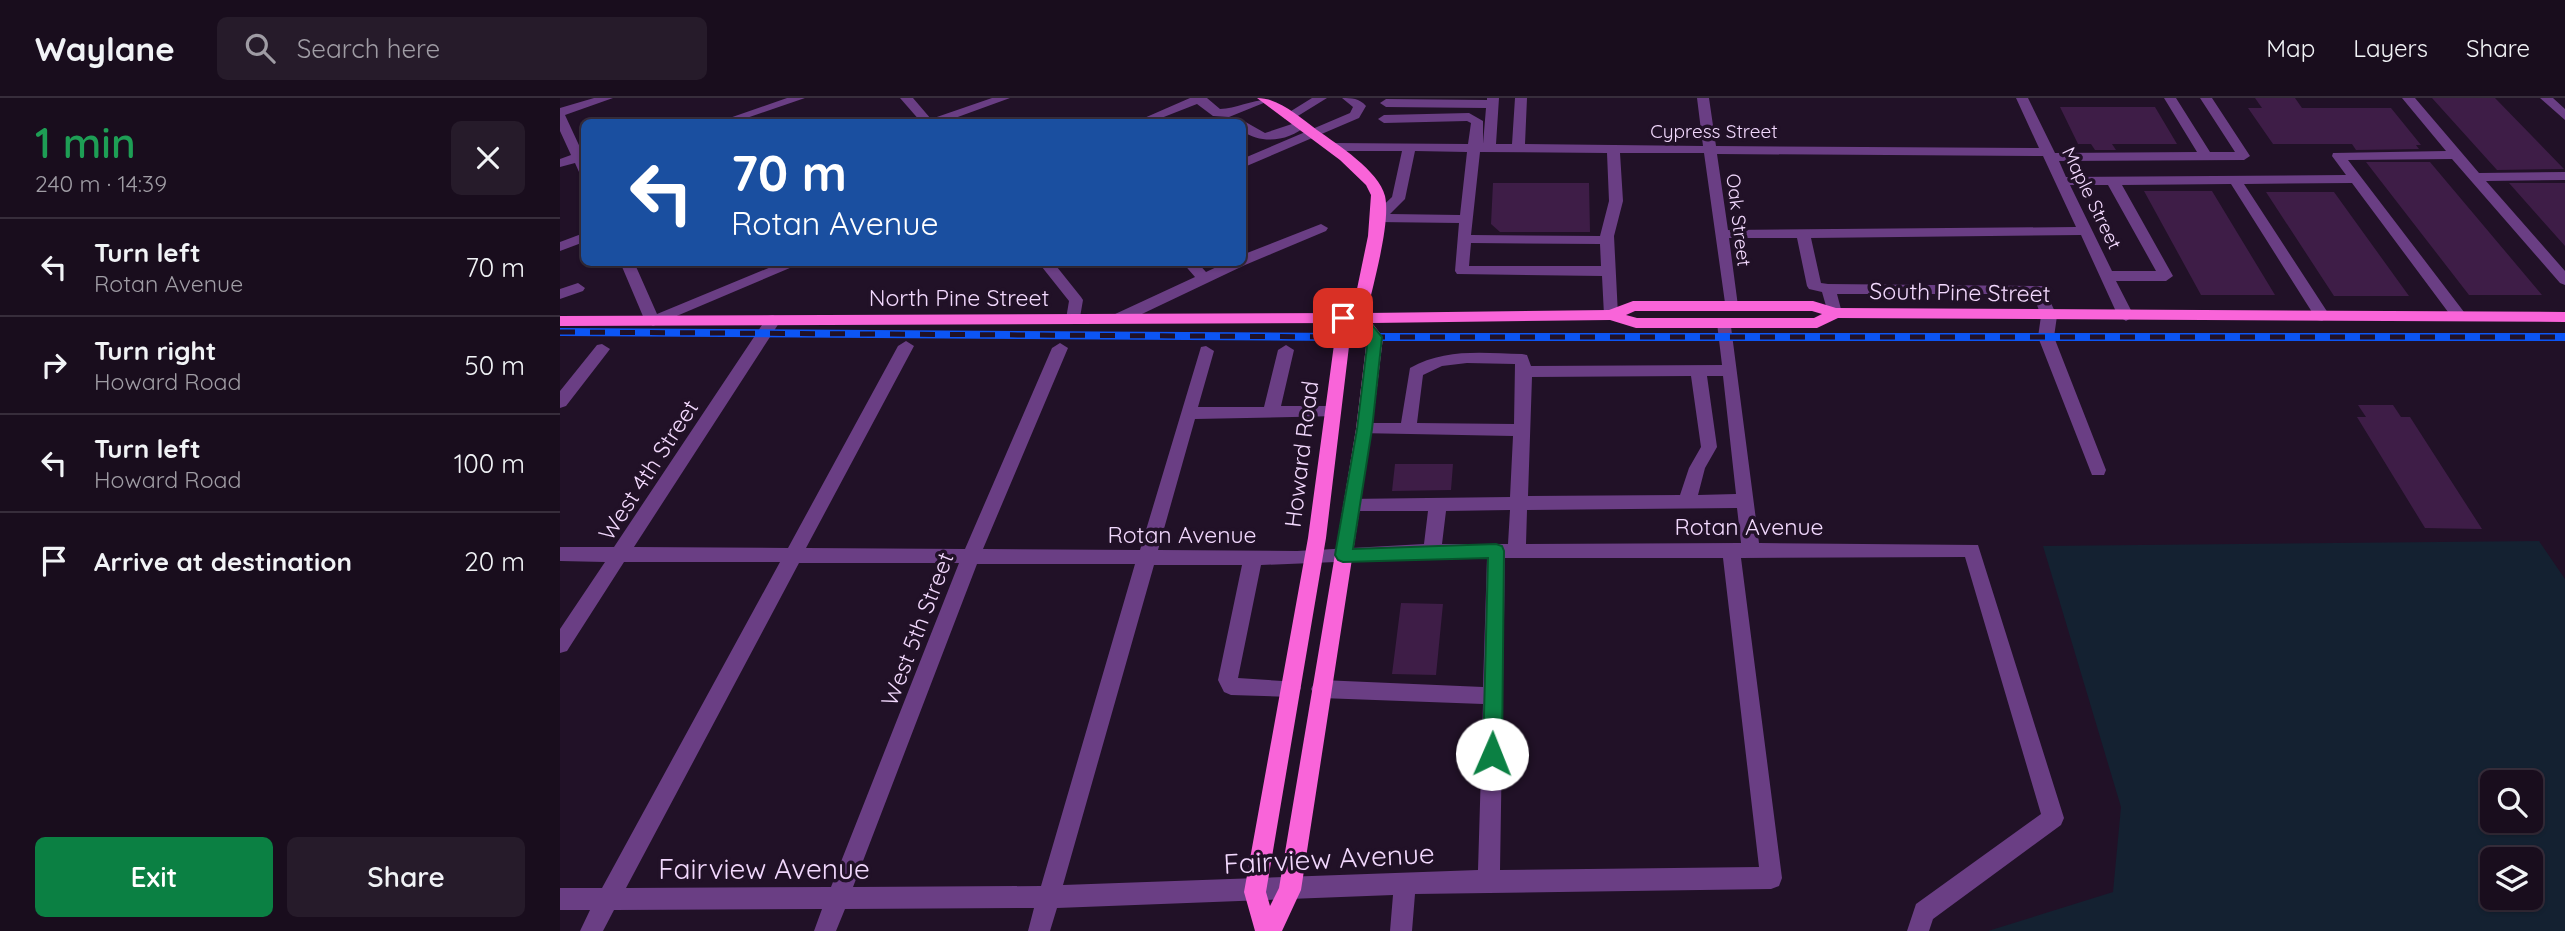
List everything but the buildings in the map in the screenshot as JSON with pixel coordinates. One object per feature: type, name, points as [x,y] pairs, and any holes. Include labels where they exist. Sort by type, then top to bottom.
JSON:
[{"type":"main road","points":[[1283,98],[1289,116]]},
{"type":"main road","points":[[1264,99],[1332,147],[1364,175],[1378,194],[1377,218],[1359,318]]},
{"type":"main road","points":[[1616,316],[1708,313],[1731,306],[1813,306],[1832,312]]},
{"type":"main road","name":"South Pine Street","points":[[1359,318],[1616,316],[1636,323],[1818,323],[1832,312],[2049,316],[2565,317]]},
{"type":"main road","name":"North Pine Street","points":[[560,321],[1359,318]]},
{"type":"main road","name":"Howard Road","points":[[1359,318],[1375,337],[1364,429],[1290,890],[1268,931],[1255,892],[1312,558],[1343,337],[1359,318]]},
{"type":"street","points":[[560,112],[607,98]]},
{"type":"street","points":[[733,119],[799,98]]},
{"type":"street","points":[[906,98],[927,119]]},
{"type":"street","points":[[939,119],[1004,98]]},
{"type":"street","points":[[1289,116],[1321,98]]},
{"type":"street","points":[[1246,162],[1355,115],[1360,106],[1348,98]]},
{"type":"street","points":[[1518,149],[1521,98]]},
{"type":"street","name":"Oak Street","points":[[1703,98],[1731,306]]},
{"type":"street","name":"Maple Street","points":[[2022,98],[2126,316]]},
{"type":"street","points":[[2170,98],[2206,156]]},
{"type":"street","name":"Cypress Street","points":[[1332,147],[2244,156],[2206,98]]},
{"type":"street","points":[[2408,98],[2565,280]]},
{"type":"street","points":[[2546,98],[2565,116]]},
{"type":"street","points":[[1149,119],[1199,99],[1217,113],[1229,113],[1264,99]]},
{"type":"street","points":[[1379,148],[1387,100],[1493,101],[1489,149]]},
{"type":"street","points":[[1229,113],[1237,119]]},
{"type":"street","points":[[560,117],[581,161]]},
{"type":"street","points":[[1384,118],[1473,117],[1477,121],[1471,150],[1462,271],[1609,271]]},
{"type":"street","points":[[1246,127],[1257,137],[1265,138],[1301,125]]},
{"type":"street","points":[[1377,218],[1398,199],[1407,168],[1409,148]]},
{"type":"street","points":[[1613,150],[1616,201],[1607,240],[1616,316]]},
{"type":"street","points":[[2456,155],[2338,156],[2459,316]]},
{"type":"street","points":[[560,163],[581,165]]},
{"type":"street","points":[[2476,177],[2565,176]]},
{"type":"street","points":[[2062,181],[2356,179]]},
{"type":"street","points":[[2235,180],[2322,316]]},
{"type":"street","points":[[2108,276],[2166,276],[2113,181]]},
{"type":"street","points":[[1377,218],[1466,219]]},
{"type":"street","points":[[1246,260],[1321,228]]},
{"type":"street","points":[[1722,234],[2086,231]]},
{"type":"street","points":[[1803,233],[1814,286],[1828,289],[2038,289],[2042,293],[2049,316],[2046,337],[2098,470]]},
{"type":"street","points":[[560,247],[581,238]]},
{"type":"street","points":[[1464,239],[1607,240]]},
{"type":"street","points":[[629,266],[653,321],[787,266]]},
{"type":"street","points":[[1048,266],[1076,300],[1074,319]]},
{"type":"street","points":[[1192,266],[1203,278]]},
{"type":"street","points":[[1118,319],[1232,266]]},
{"type":"street","points":[[560,293],[578,288]]},
{"type":"street","points":[[1828,289],[1832,312]]},
{"type":"street","name":"West 4th Street","points":[[560,645],[774,320]]},
{"type":"street","points":[[1725,323],[1745,501],[1741,551]]},
{"type":"street","points":[[591,931],[906,346]]},
{"type":"street","name":"West 5th Street","points":[[825,931],[970,558],[1060,348]]},
{"type":"street","points":[[560,402],[602,349]]},
{"type":"street","points":[[1039,931],[1206,351]]},
{"type":"street","points":[[1271,413],[1286,351]]},
{"type":"street","points":[[1408,429],[1416,372],[1429,363],[1450,359],[1522,359],[1524,372],[1518,504],[1506,551],[1494,696],[1489,882]]},
{"type":"street","points":[[1687,501],[1697,468],[1709,447],[1698,370]]},
{"type":"street","points":[[1524,372],[1729,370]]},
{"type":"street","points":[[1187,413],[1332,412]]},
{"type":"street","points":[[1364,429],[1522,430]]},
{"type":"street","points":[[1708,442],[1738,441]]},
{"type":"street","points":[[1352,504],[1745,501]]},
{"type":"street","points":[[1432,551],[1438,504]]},
{"type":"street","name":"Rotan Avenue","points":[[560,554],[1312,558],[1432,551],[1972,550],[2053,818],[1924,912],[1918,931]]},
{"type":"street","name":"Fairview Avenue","points":[[560,899],[1049,897],[1489,882],[1772,878],[1741,551]]},
{"type":"street","points":[[1253,558],[1228,680],[1231,685],[1240,688],[1290,688]]},
{"type":"street","points":[[1321,689],[1494,696]]},
{"type":"street","points":[[1401,931],[1405,885]]},
{"type":"shaded area","points":[[2539,541],[2565,579],[2565,931],[1988,931],[2113,892],[2121,807],[2043,546]]},
{"type":"railway","points":[[560,332],[1343,337],[2565,337]]},
{"type":"route","points":[[1343,318],[1359,318],[1375,337],[1364,429],[1343,555],[1496,551],[1492,754]]}]
